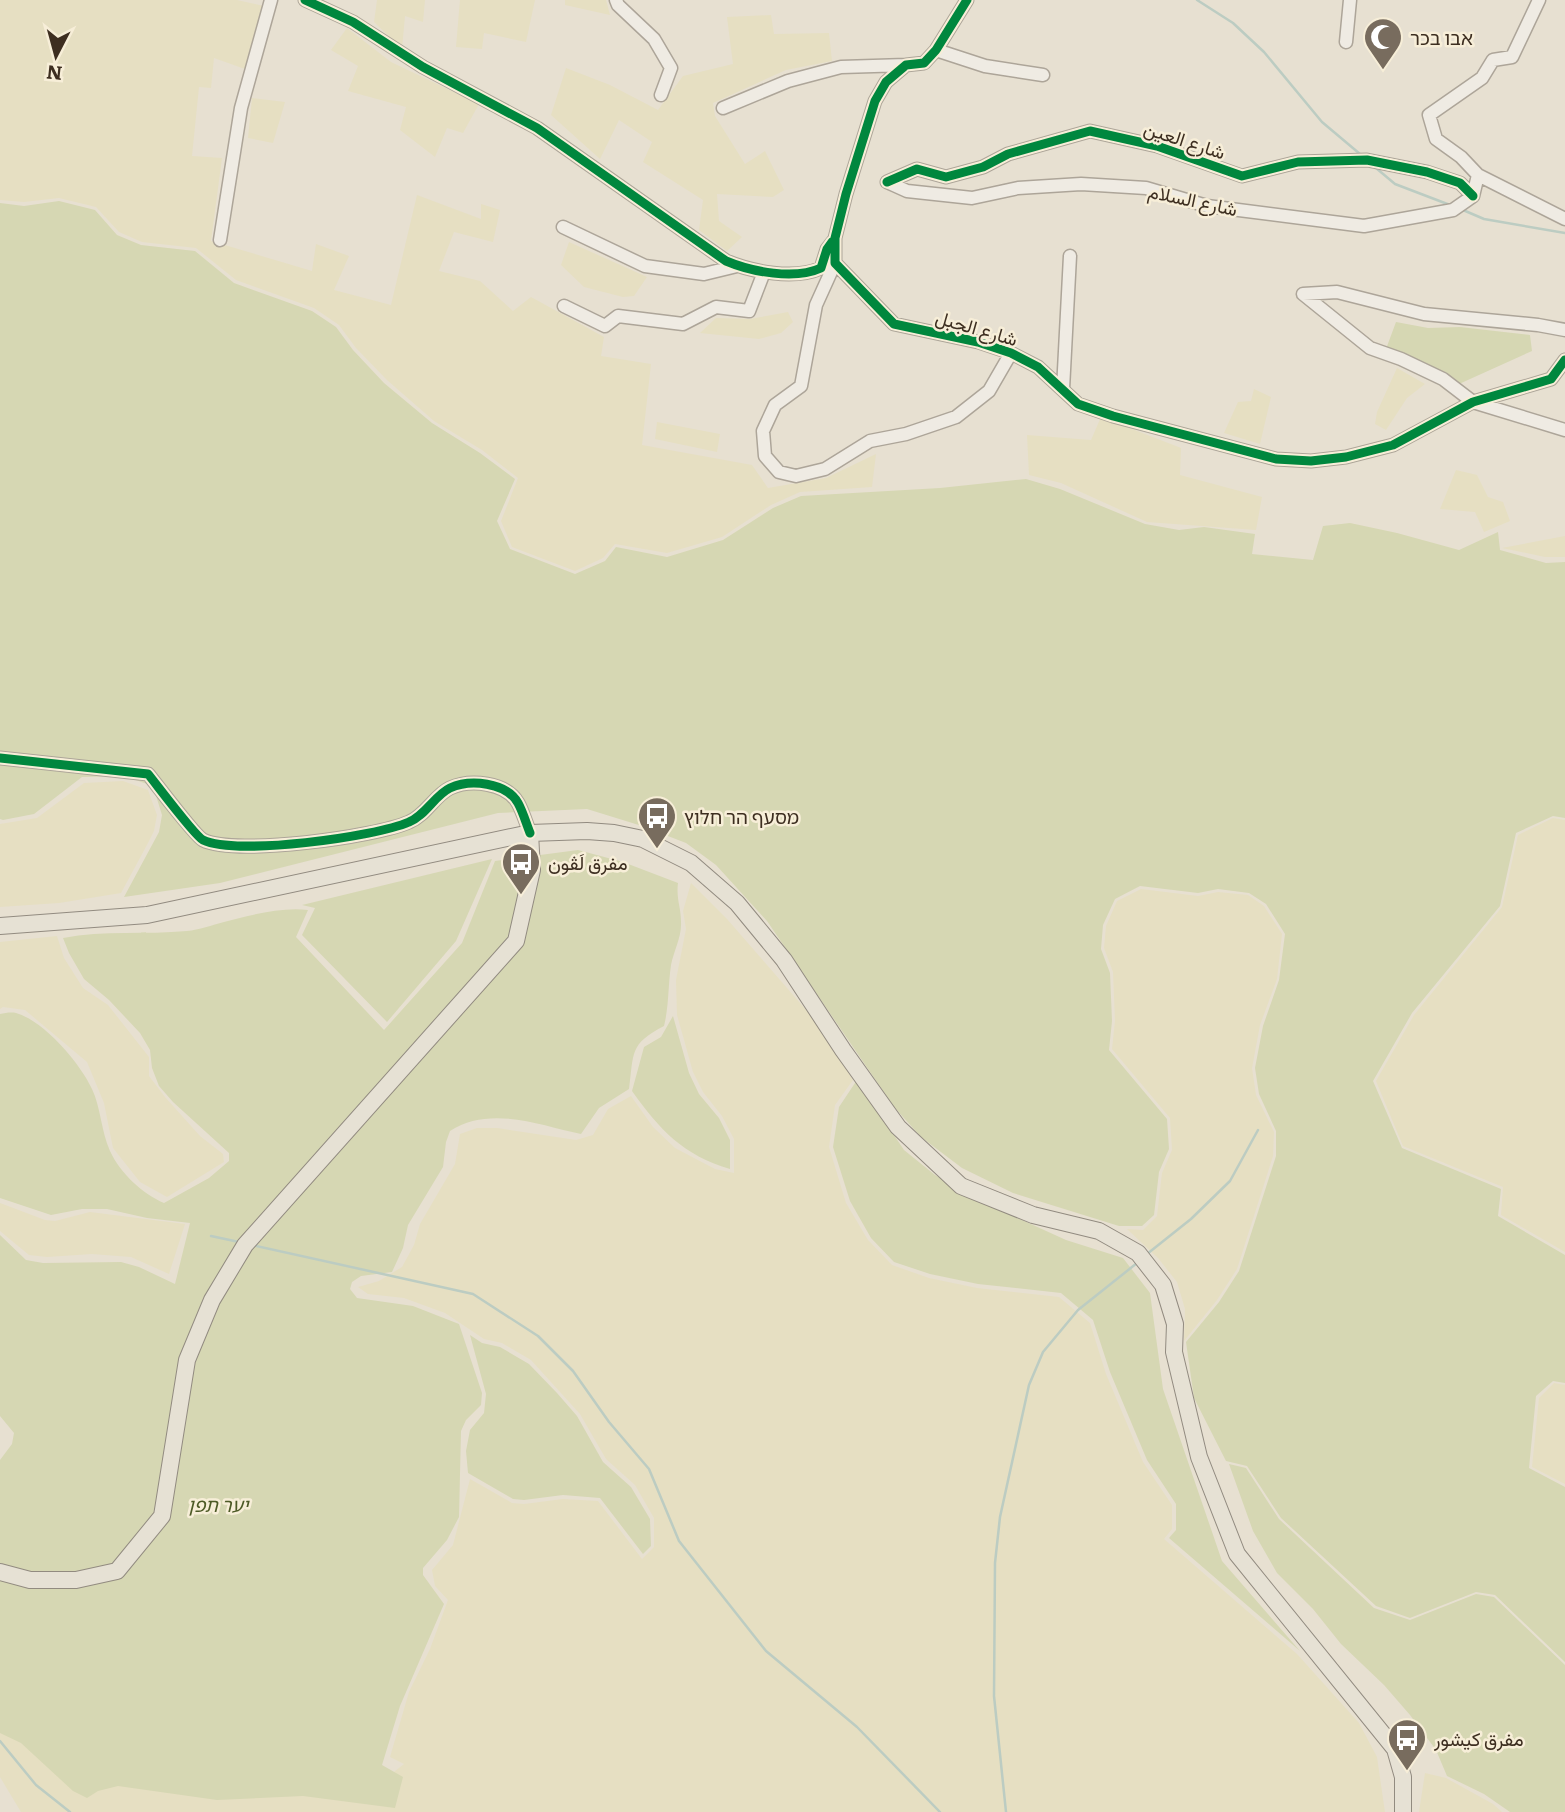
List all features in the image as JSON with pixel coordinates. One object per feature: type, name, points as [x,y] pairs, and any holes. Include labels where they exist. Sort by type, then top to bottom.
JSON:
[{"type":"main road","points":[[0,926],[147,915],[530,832],[614,833],[643,839],[691,863],[737,903],[784,960],[898,1127],[961,1186],[1032,1215],[1099,1231],[1138,1254],[1163,1285],[1175,1324],[1174,1352],[1199,1457],[1237,1554],[1395,1749],[1403,1777],[1403,1812]]},
{"type":"main road","points":[[0,1572],[30,1580],[76,1580],[117,1571],[162,1516],[187,1360],[212,1300],[245,1245],[516,941],[532,870],[530,832]]},
{"type":"street","points":[[220,240],[241,108],[271,0]]},
{"type":"street","points":[[305,0],[325,4],[423,67],[537,128],[726,261],[764,272],[811,272],[821,268],[827,249],[835,238]]},
{"type":"street","points":[[616,0],[654,40],[671,68],[661,95]]},
{"type":"street","points":[[723,108],[788,81],[841,67],[924,63],[936,50],[967,0]]},
{"type":"street","points":[[1346,42],[1350,0]]},
{"type":"street","points":[[1539,0],[1512,57],[1493,60],[1482,78],[1429,115],[1436,139],[1461,157],[1478,175],[1565,219]]},
{"type":"street","points":[[936,50],[985,66],[1043,75]]},
{"type":"street","points":[[906,65],[886,82],[875,100],[835,238],[835,263],[816,305],[801,386],[775,405],[763,431],[765,456],[779,472],[796,476],[825,469],[870,441],[906,434],[956,417],[989,391],[1011,353]]},
{"type":"street","name":"شارع العين","points":[[887,182],[917,169],[946,177],[983,167],[1008,154],[1090,131],[1157,146],[1242,176],[1298,162],[1367,160],[1427,172],[1460,183],[1473,197]]},
{"type":"street","points":[[1473,197],[1478,175]]},
{"type":"street","name":"شارع السلام","points":[[887,182],[908,191],[972,198],[1018,188],[1081,184],[1146,188],[1207,206],[1364,226],[1453,210],[1473,197]]},
{"type":"street","points":[[563,227],[645,266],[705,274],[738,266]]},
{"type":"street","points":[[1063,389],[1070,256]]},
{"type":"street","name":"شارع الجبل","points":[[835,263],[894,324],[978,342],[1011,353],[1038,367],[1078,404],[1113,416],[1276,459],[1311,461],[1346,457],[1393,445],[1473,402],[1551,379],[1565,360]]},
{"type":"street","points":[[564,306],[605,326],[618,316],[683,324],[716,307],[749,311],[764,272]]},
{"type":"street","points":[[1565,330],[1424,314],[1337,292],[1303,294],[1370,348],[1401,359],[1443,380],[1473,402],[1565,430]]},
{"type":"street","points":[[0,758],[148,774],[202,839],[241,847],[313,842],[411,822],[449,789],[482,782],[512,794],[530,832]]},
{"type":"shaded area","points":[[0,0],[237,0],[264,6],[245,69],[214,58],[211,88],[199,87],[192,156],[222,158],[211,241],[312,271],[316,244],[349,256],[334,290],[391,305],[417,195],[481,219],[481,204],[500,210],[493,242],[454,232],[439,271],[480,281],[513,311],[531,297],[604,337],[601,356],[651,364],[642,445],[752,465],[768,488],[826,478],[876,454],[872,487],[800,492],[771,505],[722,537],[667,553],[615,544],[603,558],[575,571],[512,547],[501,521],[518,478],[482,450],[434,421],[387,380],[356,348],[339,325],[314,308],[236,280],[196,248],[142,242],[119,232],[96,207],[59,198],[24,202],[0,200]]},
{"type":"shaded area","points":[[377,0],[425,0],[423,22],[405,16],[402,49],[374,22]]},
{"type":"shaded area","points":[[460,0],[535,0],[526,42],[484,33],[482,49],[456,47]]},
{"type":"shaded area","points":[[565,0],[606,0],[610,15],[565,5]]},
{"type":"shaded area","points":[[771,15],[774,34],[829,33],[832,61],[786,70],[713,103],[715,116],[745,164],[765,151],[784,190],[773,197],[717,194],[719,221],[742,237],[727,251],[699,230],[703,200],[643,162],[652,142],[619,120],[600,159],[551,115],[566,68],[610,85],[658,110],[683,76],[733,64],[727,17]]},
{"type":"shaded area","points":[[347,28],[391,62],[479,104],[463,133],[447,128],[435,157],[400,130],[406,107],[348,91],[358,66],[331,50]]},
{"type":"shaded area","points":[[252,98],[285,102],[273,143],[248,138]]},
{"type":"shaded area","points":[[569,242],[647,277],[634,296],[623,297],[584,287],[561,265]]},
{"type":"shaded area","points":[[788,312],[793,322],[781,333],[759,339],[700,333],[716,318],[750,319]]},
{"type":"shaded area","points":[[1397,368],[1425,384],[1407,398],[1386,430],[1375,424],[1377,412]]},
{"type":"shaded area","points":[[1254,389],[1271,397],[1260,444],[1224,433],[1238,402],[1251,401]]},
{"type":"shaded area","points":[[1101,417],[1181,448],[1180,475],[1262,497],[1256,530],[1147,522],[1061,483],[1029,475],[1027,435],[1091,440]]},
{"type":"shaded area","points":[[657,422],[720,434],[717,452],[655,439]]},
{"type":"shaded area","points":[[1456,470],[1477,475],[1488,497],[1503,502],[1510,521],[1484,532],[1475,512],[1440,509]]},
{"type":"shaded area","points":[[1565,536],[1565,557],[1545,557],[1502,548]]},
{"type":"shaded area","points":[[123,781],[148,790],[157,815],[154,831],[121,893],[59,903],[0,907],[0,824],[37,818],[84,783]]},
{"type":"shaded area","points":[[1553,818],[1565,820],[1565,1252],[1501,1215],[1503,1187],[1403,1146],[1376,1081],[1414,1015],[1502,907],[1518,835]]},
{"type":"shaded area","points":[[691,883],[727,919],[814,1019],[853,1080],[835,1105],[829,1147],[846,1203],[868,1240],[892,1265],[929,1278],[977,1288],[1059,1297],[1090,1323],[1106,1374],[1143,1462],[1172,1505],[1172,1529],[1164,1539],[1297,1654],[1359,1723],[1377,1757],[1385,1812],[21,1812],[0,1777],[0,1703],[380,1783],[404,1764],[390,1757],[409,1692],[430,1649],[448,1600],[435,1586],[432,1570],[453,1545],[470,1479],[512,1503],[563,1499],[598,1501],[642,1559],[654,1547],[654,1518],[635,1485],[606,1459],[580,1414],[531,1360],[502,1343],[484,1339],[445,1313],[404,1298],[368,1294],[358,1287],[379,1281],[402,1267],[414,1245],[420,1224],[455,1164],[460,1134],[477,1128],[497,1128],[576,1140],[593,1135],[608,1109],[631,1096],[653,1127],[675,1148],[715,1169],[734,1173],[734,1139],[693,1072],[677,1015],[676,980],[686,929],[683,911]]},
{"type":"shaded area","points":[[1141,889],[1198,896],[1218,892],[1248,895],[1264,906],[1282,934],[1277,979],[1260,1025],[1252,1068],[1256,1095],[1274,1132],[1273,1156],[1237,1269],[1217,1300],[1184,1341],[1185,1309],[1177,1282],[1158,1258],[1127,1229],[1143,1230],[1157,1216],[1162,1173],[1172,1150],[1170,1118],[1112,1049],[1115,1021],[1113,972],[1104,948],[1106,926],[1117,901]]},
{"type":"shaded area","points":[[57,936],[64,958],[83,988],[108,1005],[149,1057],[149,1076],[200,1136],[223,1154],[224,1162],[167,1197],[140,1182],[113,1148],[104,1103],[87,1062],[25,1010],[3,1007],[0,1009],[0,942]]},
{"type":"shaded area","points":[[0,1203],[45,1220],[55,1221],[90,1212],[185,1224],[169,1274],[131,1257],[92,1254],[47,1257],[29,1255],[0,1231]]},
{"type":"shaded area","points":[[1554,1383],[1565,1385],[1565,1484],[1532,1467],[1539,1398]]},
{"type":"shaded area","points":[[1425,1773],[1446,1778],[1493,1804],[1502,1812],[1419,1812]]},
{"type":"green space","points":[[59,201],[95,210],[117,235],[141,245],[195,251],[234,283],[312,311],[336,327],[384,383],[432,423],[515,479],[497,521],[510,549],[575,574],[605,561],[616,547],[667,557],[723,540],[773,508],[801,496],[940,488],[1026,479],[1060,489],[1145,524],[1179,530],[1204,527],[1255,534],[1252,554],[1313,560],[1323,526],[1350,523],[1459,550],[1498,532],[1500,550],[1546,563],[1565,562],[1565,818],[1553,816],[1516,833],[1500,906],[1412,1013],[1373,1081],[1402,1148],[1501,1189],[1498,1216],[1565,1255],[1565,1383],[1553,1381],[1536,1396],[1529,1468],[1565,1487],[1565,1662],[1495,1595],[1476,1592],[1410,1618],[1376,1606],[1281,1518],[1247,1466],[1226,1461],[1194,1398],[1186,1342],[1219,1302],[1239,1271],[1276,1156],[1276,1131],[1259,1094],[1255,1068],[1263,1026],[1279,980],[1285,934],[1266,904],[1249,893],[1218,889],[1198,893],[1140,886],[1115,899],[1103,925],[1101,949],[1110,973],[1112,1021],[1109,1050],[1167,1119],[1169,1149],[1159,1172],[1154,1215],[1142,1226],[1119,1226],[1013,1193],[962,1168],[921,1137],[894,1107],[767,921],[716,865],[686,843],[642,826],[587,809],[498,813],[220,883],[124,897],[159,832],[162,815],[153,786],[124,776],[82,777],[34,814],[0,819],[0,203],[24,206]]},
{"type":"green space","points":[[1396,322],[1428,328],[1460,327],[1530,335],[1532,351],[1459,384],[1445,372],[1386,349]]},
{"type":"green space","name":"יער תפן","points":[[578,850],[623,862],[678,883],[681,927],[671,965],[664,1026],[644,1038],[635,1051],[629,1089],[599,1108],[581,1134],[532,1122],[498,1118],[465,1123],[450,1131],[443,1167],[408,1225],[403,1248],[392,1272],[361,1276],[352,1282],[350,1289],[357,1298],[413,1306],[459,1324],[482,1393],[481,1405],[466,1420],[461,1431],[459,1517],[447,1540],[423,1568],[423,1575],[444,1604],[400,1706],[382,1765],[403,1777],[395,1808],[303,1796],[217,1800],[118,1786],[98,1791],[87,1798],[73,1791],[21,1743],[0,1733],[0,1460],[12,1444],[14,1433],[0,1416],[0,1235],[26,1260],[43,1263],[121,1262],[139,1267],[175,1284],[190,1223],[147,1218],[107,1209],[82,1209],[51,1215],[0,1198],[0,1014],[14,1013],[27,1017],[60,1044],[79,1067],[92,1089],[114,1159],[133,1182],[164,1203],[209,1178],[229,1161],[229,1153],[159,1086],[152,1068],[150,1050],[140,1033],[109,1000],[84,979],[63,938],[94,934],[187,931],[266,912],[308,910],[296,937],[384,1030],[462,943],[495,861]]},
{"type":"green space","points":[[492,859],[456,941],[387,1022],[302,935],[315,908],[302,905]]},
{"type":"green space","points":[[673,1016],[689,1073],[699,1094],[719,1118],[730,1140],[730,1169],[699,1156],[674,1139],[632,1091],[644,1047],[661,1037]]},
{"type":"green space","points":[[857,1080],[904,1150],[935,1175],[987,1204],[1066,1240],[1123,1258],[1150,1293],[1163,1389],[1222,1561],[1300,1651],[1169,1538],[1176,1530],[1176,1504],[1147,1460],[1110,1372],[1093,1320],[1061,1293],[978,1284],[930,1274],[894,1262],[871,1238],[850,1201],[833,1147],[839,1107]]},
{"type":"green space","points":[[470,1335],[482,1343],[500,1347],[529,1364],[577,1416],[603,1462],[631,1487],[650,1519],[651,1546],[643,1554],[600,1498],[563,1495],[513,1499],[468,1473],[466,1451],[470,1430],[484,1413],[486,1394]]},
{"type":"green space","points":[[1229,1464],[1246,1468],[1279,1519],[1374,1608],[1410,1620],[1476,1594],[1494,1597],[1565,1665],[1565,1812],[1510,1812],[1484,1794],[1447,1776],[1436,1750],[1410,1715],[1277,1573],[1253,1531]]},
{"type":"waterway","points":[[1197,0],[1233,23],[1264,52],[1322,122],[1360,154]]},
{"type":"waterway","points":[[1376,168],[1395,184],[1450,205]]},
{"type":"waterway","points":[[1463,210],[1484,219],[1565,233]]},
{"type":"waterway","points":[[1147,1254],[1191,1219],[1230,1181],[1258,1130]]},
{"type":"waterway","points":[[211,1236],[239,1242]]},
{"type":"waterway","points":[[252,1245],[473,1294],[538,1336],[573,1371],[609,1422],[649,1469],[679,1541],[766,1651],[857,1727],[940,1812]]},
{"type":"waterway","points":[[1006,1812],[994,1696],[995,1563],[1000,1517],[1029,1385],[1043,1352],[1078,1310],[1137,1263]]},
{"type":"waterway","points":[[0,1741],[36,1785],[70,1812]]},
{"type":"cycle path","points":[[305,0],[353,22],[423,67],[537,128],[726,261],[774,273],[811,272],[821,268],[832,242]]},
{"type":"cycle path","points":[[967,0],[936,50],[924,63],[906,65],[886,82],[875,101],[835,238],[835,263],[894,324],[978,342],[1011,353],[1038,367],[1078,404],[1113,416],[1276,459],[1311,461],[1346,457],[1393,445],[1473,402],[1551,379],[1565,360]]},
{"type":"cycle path","points":[[887,182],[917,169],[946,177],[983,167],[1008,154],[1090,131],[1157,146],[1242,176],[1298,162],[1367,160],[1427,172],[1460,183],[1473,196]]},
{"type":"cycle path","points":[[0,758],[148,774],[203,840],[220,844],[244,846],[306,843],[392,828],[415,819],[450,788],[477,783],[496,787],[512,796],[520,806],[530,833]]},
{"type":"place","name":"אבו בכר","points":[[1383,71]]},
{"type":"place","name":"מסעף הר חלוץ","points":[[657,850]]},
{"type":"place","name":"مفرق لَڤون","points":[[521,896]]},
{"type":"place","name":"مفرق كيشور","points":[[1407,1772]]}]
